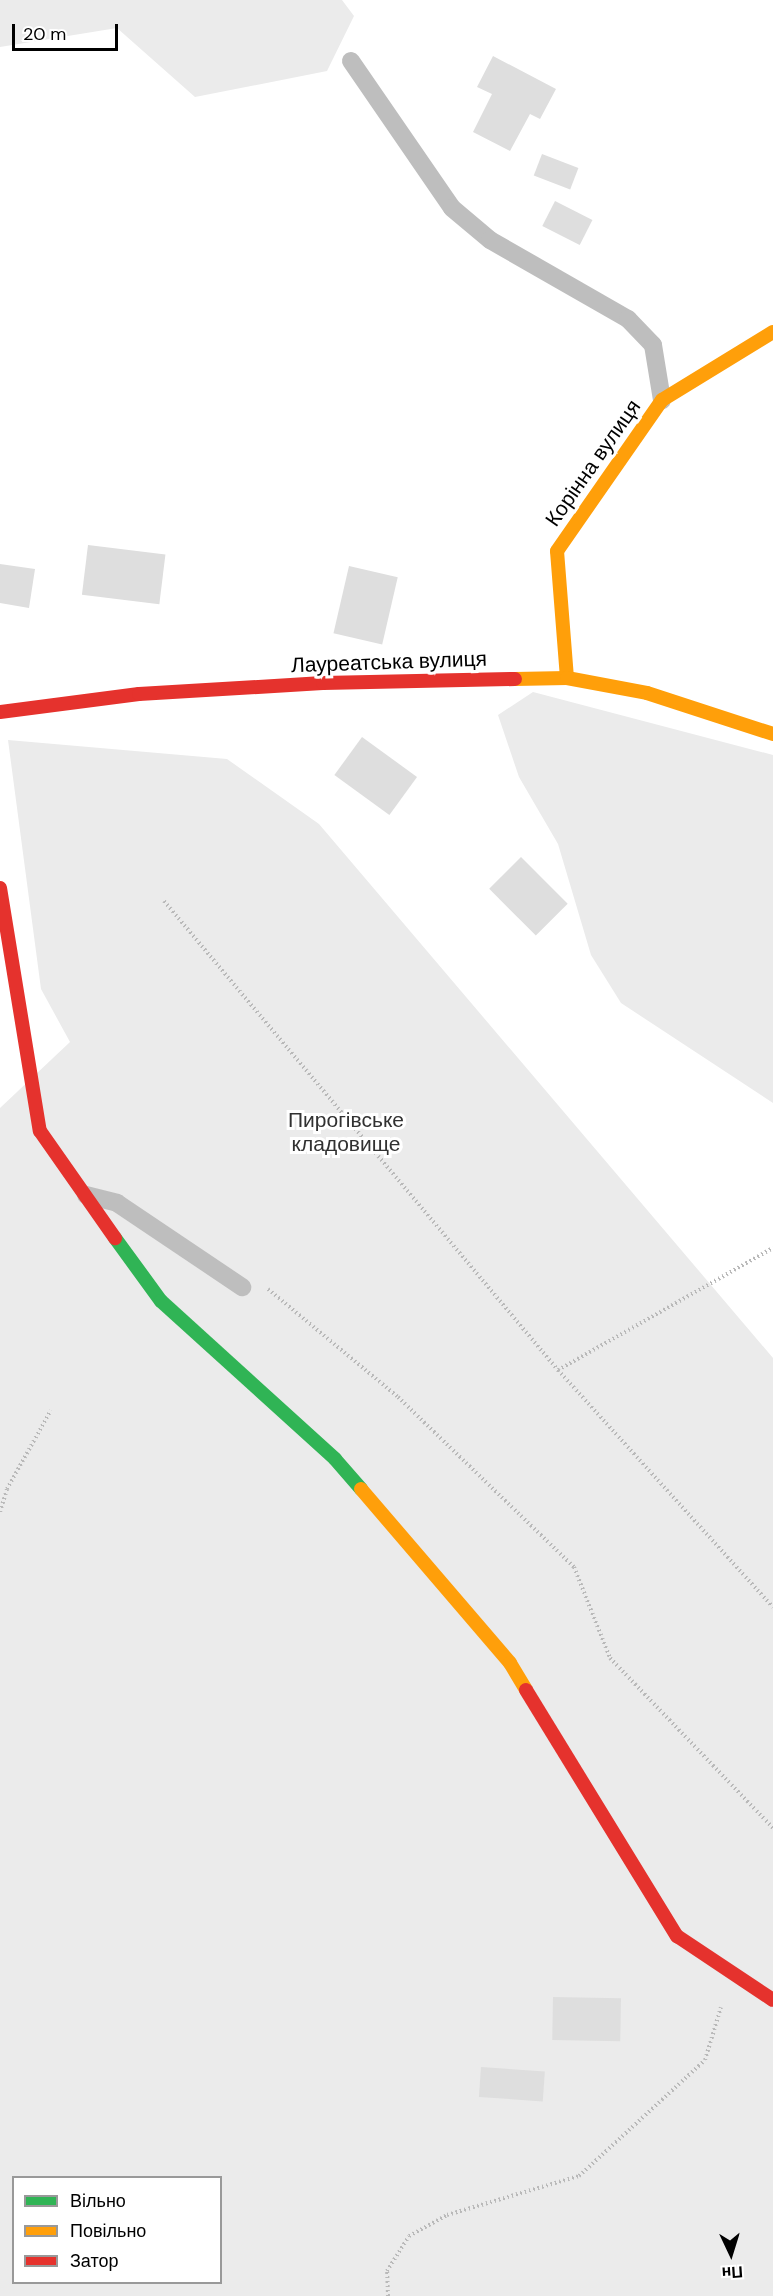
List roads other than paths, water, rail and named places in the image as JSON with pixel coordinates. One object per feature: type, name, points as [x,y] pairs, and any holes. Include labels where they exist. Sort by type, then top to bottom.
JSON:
[{"type":"street","name":"Корінна вулиця","points":[[567,678],[557,551],[662,400],[773,332]]},
{"type":"street","name":"Лауреатська вулиця","points":[[0,712],[139,694],[323,683],[567,678],[647,693],[773,734]]},
{"type":"street","points":[[0,888],[40,1131],[84,1195],[161,1301],[335,1460],[510,1663],[677,1936],[773,2000]]},
{"type":"lane","points":[[351,61],[452,208],[490,240],[628,319],[653,345],[662,400]]},
{"type":"lane","points":[[84,1195],[117,1203],[242,1287]]},
{"type":"park label","name":"Пирогівське кладовище","points":[[346,1132]]}]
